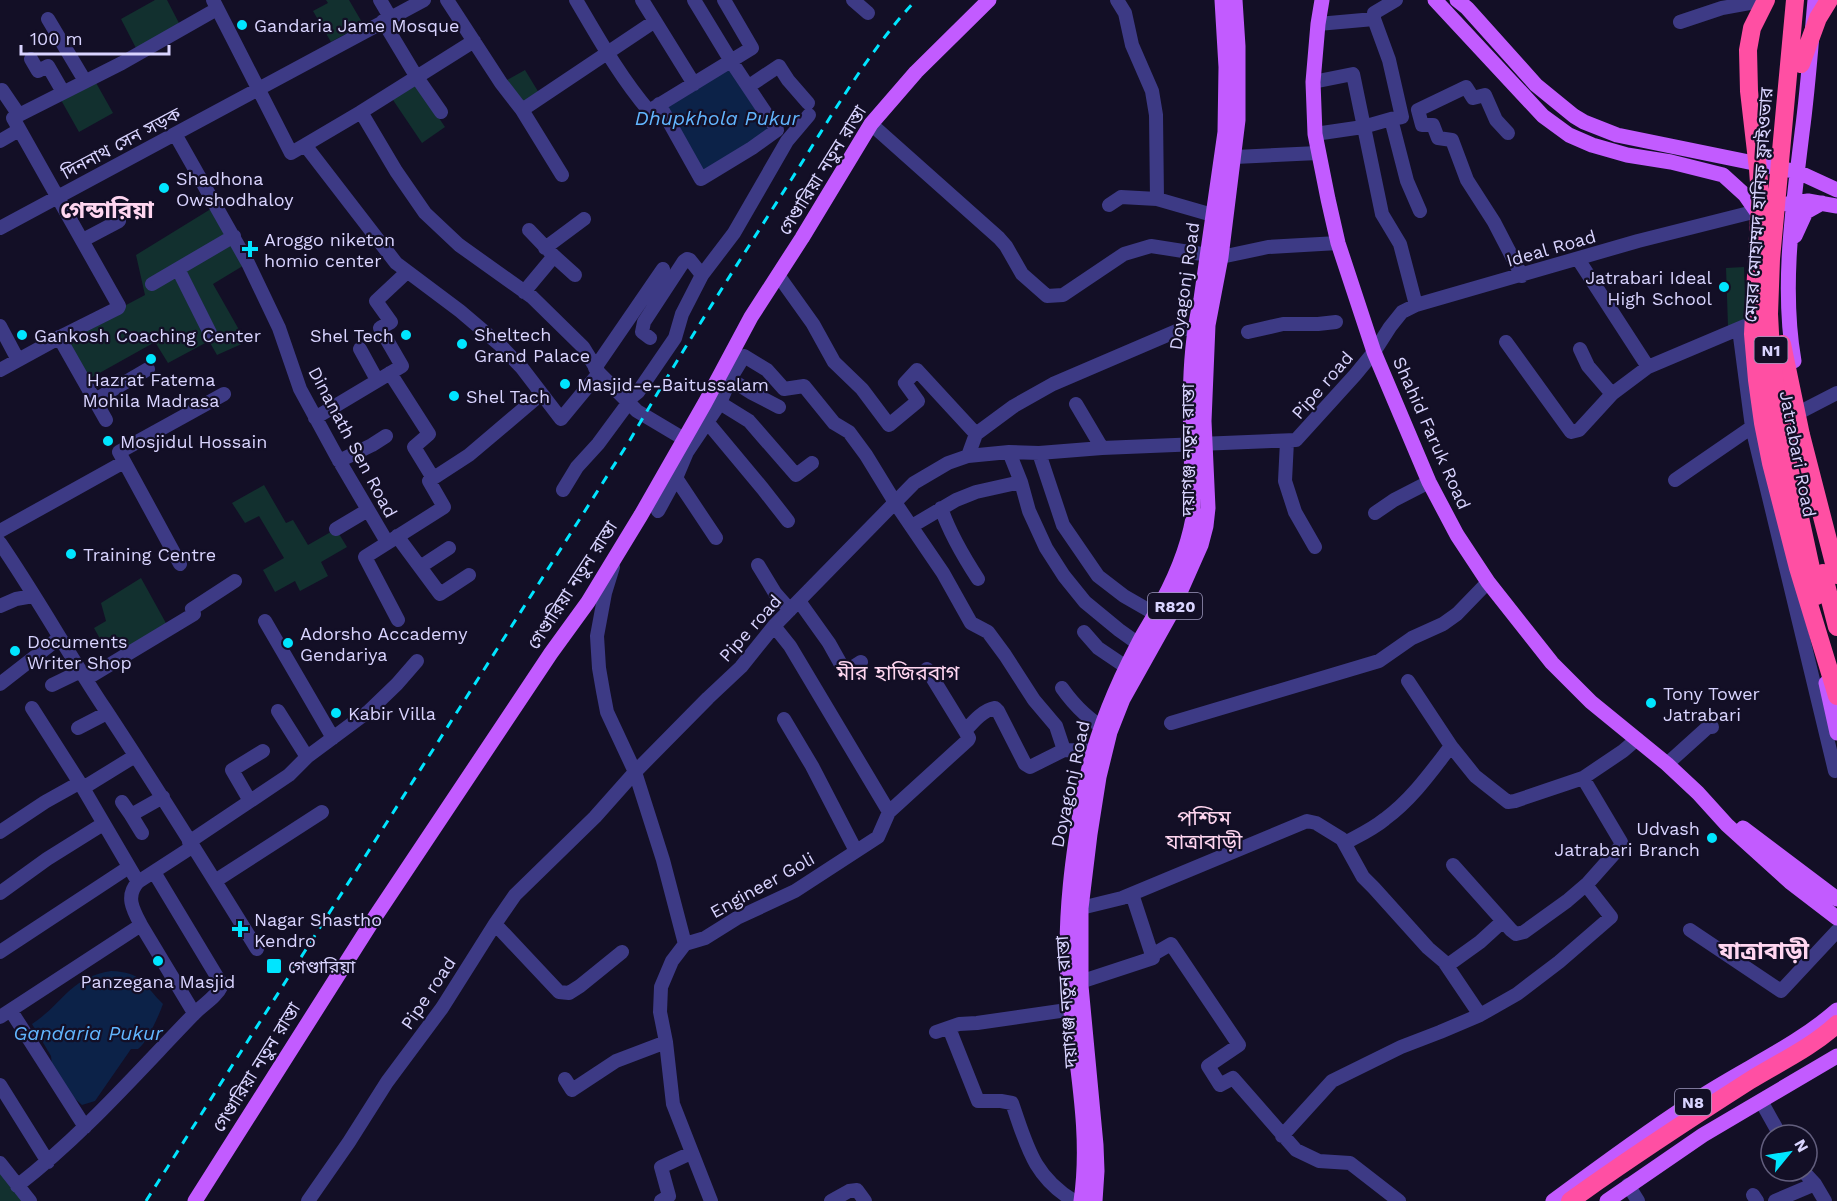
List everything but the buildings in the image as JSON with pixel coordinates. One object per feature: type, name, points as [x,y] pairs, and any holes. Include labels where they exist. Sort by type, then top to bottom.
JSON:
[{"type":"highway","points":[[1766,0],[1752,27],[1747,62],[1760,197],[1753,334],[1757,380],[1763,423],[1792,547],[1837,695]]},
{"type":"highway","name":"মেয়র মোহাম্মদ হানিফ ফ্লাইওভার","points":[[1792,0],[1771,259],[1769,314],[1771,352],[1781,430],[1803,524],[1837,695]]},
{"type":"highway","name":"মেয়র মোহাম্মদ হানিফ ফ্লাইওভার","points":[[1807,0],[1784,246],[1782,344],[1796,446],[1837,627]]},
{"type":"highway","name":"মেয়র মোহাম্মদ হানিফ ফ্লাইওভার","points":[[1801,64],[1818,18],[1829,0]]},
{"type":"highway","points":[[1782,344],[1801,435],[1837,575]]},
{"type":"highway","points":[[1570,1201],[1637,1153],[1826,1035],[1837,1024]]},
{"type":"highway","points":[[1588,1201],[1699,1125],[1837,1040]]},
{"type":"main road","name":"গেণ্ডারিয়া নতুন রাস্তা","points":[[195,1201],[375,917],[551,653],[588,602],[641,515],[751,317],[872,124],[916,72],[988,0]]},
{"type":"main road","name":"Doyagonj Road","points":[[1220,209],[1226,105],[1222,0]]},
{"type":"main road","name":"দয়াগঞ্জ নতুন রাস্তা","points":[[1095,1201],[1096,1145],[1077,1009],[1080,982],[1081,908],[1099,751],[1105,729],[1123,699],[1131,671],[1201,545],[1206,526],[1208,508],[1198,444],[1201,326],[1220,209],[1235,157],[1238,120],[1238,46],[1235,0]]},
{"type":"main road","name":"Shahid Faruk Road","points":[[1322,0],[1313,82],[1315,134],[1338,243],[1374,352],[1430,482],[1457,535],[1488,582],[1552,663],[1591,702],[1667,764],[1727,825],[1790,882],[1837,918]]},
{"type":"main road","points":[[1435,0],[1543,116],[1569,135],[1592,145],[1627,155],[1671,162],[1723,175],[1765,209]]},
{"type":"main road","points":[[1457,0],[1467,8],[1536,85],[1574,116],[1617,135],[1798,172],[1837,189]]},
{"type":"main road","points":[[1765,209],[1777,167],[1792,0]]},
{"type":"main road","points":[[1792,0],[1799,6],[1804,6],[1814,0]]},
{"type":"main road","name":"Jatrabari Road","points":[[1814,0],[1807,96],[1790,248],[1789,319],[1790,341],[1808,443],[1837,553]]},
{"type":"main road","points":[[1717,173],[1722,156]]},
{"type":"main road","points":[[1765,209],[1795,202],[1829,204]]},
{"type":"main road","points":[[1790,248],[1804,216],[1810,209],[1829,204]]},
{"type":"main road","name":"Jatrabari Road","points":[[1765,209],[1769,231],[1762,320],[1763,370],[1774,451],[1837,733]]},
{"type":"main road","name":"Doyagonj Road","points":[[1081,1201],[1084,1140],[1077,1009],[1067,949],[1068,905],[1079,824],[1099,751]]},
{"type":"main road","name":"Shahid Faruk Road","points":[[1698,793],[1837,899]]},
{"type":"main road","name":"N8","points":[[1553,1201],[1702,1096],[1806,1033],[1837,1010]]},
{"type":"main road","name":"N8","points":[[1607,1201],[1696,1140],[1837,1056]]},
{"type":"street","points":[[380,0],[386,19],[416,76],[441,112]]},
{"type":"street","points":[[260,90],[424,0]]},
{"type":"street","points":[[447,0],[501,83],[522,110],[562,175]]},
{"type":"street","points":[[576,0],[607,53],[632,91],[649,111],[752,48],[724,0]]},
{"type":"street","points":[[642,0],[694,84]]},
{"type":"street","points":[[659,104],[701,179],[777,130],[694,0]]},
{"type":"street","points":[[853,0],[868,13]]},
{"type":"street","points":[[1117,0],[1125,13],[1132,45],[1152,91],[1156,115],[1157,199]]},
{"type":"street","points":[[1396,0],[1374,13],[1374,19],[1389,60],[1407,181],[1419,212]]},
{"type":"street","points":[[1680,22],[1722,8],[1766,0]]},
{"type":"street","points":[[0,370],[120,306],[13,118],[149,48],[215,4],[291,153],[474,41]]},
{"type":"street","points":[[1318,24],[1374,19]]},
{"type":"street","points":[[48,20],[85,81]]},
{"type":"street","points":[[522,110],[655,21]]},
{"type":"street","points":[[31,59],[38,71],[48,66],[63,92]]},
{"type":"street","points":[[563,490],[577,467],[598,444],[628,401],[638,392],[675,338],[682,314],[702,275],[734,232],[808,109],[779,66],[749,86]]},
{"type":"street","points":[[1313,82],[1353,74],[1382,214],[1400,244],[1416,305]]},
{"type":"street","points":[[1315,134],[1397,118],[1466,87],[1473,98],[1485,94],[1496,120],[1508,133]]},
{"type":"street","points":[[0,91],[2,90],[19,115]]},
{"type":"street","name":"দিননাথ সেন সড়ক","points":[[0,228],[260,90]]},
{"type":"street","points":[[1418,110],[1422,126],[1434,125],[1438,138],[1452,140],[1467,180],[1494,222],[1522,276]]},
{"type":"street","points":[[361,112],[396,171],[425,213],[459,245],[532,297],[583,347],[597,370],[637,411],[684,439]]},
{"type":"street","points":[[872,124],[999,238],[1022,274],[1047,296],[1063,295],[1124,254],[1151,246],[1214,256],[1268,247],[1338,243]]},
{"type":"street","points":[[0,141],[20,130]]},
{"type":"street","name":"Dinanath Sen Road","points":[[175,134],[234,236],[276,321],[300,389],[368,510],[392,539],[420,567],[440,594],[469,575]]},
{"type":"street","points":[[305,145],[396,263],[460,311],[500,345],[522,368],[561,418],[597,370],[663,269]]},
{"type":"street","points":[[1235,157],[1318,153]]},
{"type":"street","points":[[1109,205],[1121,197],[1157,199],[1220,209]]},
{"type":"street","name":"Ideal Road","points":[[1374,352],[1402,312],[1416,305],[1638,241],[1765,209]]},
{"type":"street","points":[[524,292],[550,252],[584,219]]},
{"type":"street","points":[[83,240],[119,221]]},
{"type":"street","points":[[529,230],[575,275]]},
{"type":"street","points":[[152,284],[234,236]]},
{"type":"street","points":[[1578,259],[1648,367]]},
{"type":"street","points":[[650,338],[642,332],[644,322],[684,261],[690,260],[702,275]]},
{"type":"street","points":[[178,269],[210,333]]},
{"type":"street","points":[[315,418],[402,366],[380,328],[391,322],[376,301],[407,272]]},
{"type":"street","points":[[778,275],[813,324],[834,363],[862,389],[889,425],[918,401],[905,383],[917,370],[976,434]]},
{"type":"street","points":[[1506,342],[1571,432],[1579,430],[1612,394],[1648,367],[1762,320]]},
{"type":"street","points":[[1248,332],[1283,324],[1336,322]]},
{"type":"street","points":[[0,326],[18,360]]},
{"type":"street","points":[[968,456],[976,434],[1014,406],[1053,384],[1179,330],[1201,326]]},
{"type":"street","points":[[1739,329],[1752,427],[1835,771]]},
{"type":"street","points":[[59,337],[106,420]]},
{"type":"street","points":[[360,349],[377,380]]},
{"type":"street","points":[[1580,350],[1588,366],[1612,394]]},
{"type":"street","name":"Pipe road","points":[[308,1201],[387,1082],[442,1008],[515,896],[741,667],[774,626],[896,504],[914,483],[948,463],[968,456],[1009,452],[1039,453],[1102,448],[1296,440],[1374,352]]},
{"type":"street","points":[[658,511],[687,452],[720,403],[730,379],[744,356],[766,370],[784,389],[804,386],[834,423],[849,432],[866,455],[896,504],[944,573],[971,623],[988,632],[1034,700],[1056,726],[1064,750]]},
{"type":"street","points":[[95,400],[148,369]]},
{"type":"street","points":[[390,373],[429,434],[414,447],[433,478]]},
{"type":"street","points":[[730,379],[779,407]]},
{"type":"street","points":[[1802,411],[1837,393]]},
{"type":"street","points":[[180,564],[119,452],[224,394]]},
{"type":"street","points":[[398,620],[365,556],[444,507],[429,481],[469,454],[541,394]]},
{"type":"street","points":[[720,403],[749,421],[796,475],[812,463]]},
{"type":"street","points":[[1076,404],[1102,448]]},
{"type":"street","points":[[708,423],[788,521]]},
{"type":"street","points":[[1675,480],[1752,427]]},
{"type":"street","points":[[339,461],[386,436]]},
{"type":"street","points":[[1287,441],[1285,481],[1295,512],[1315,547]]},
{"type":"street","points":[[1009,452],[1022,482],[1029,511],[1046,548],[1064,576],[1085,602],[1143,648]]},
{"type":"street","points":[[1039,453],[1063,525],[1098,576],[1124,596],[1161,617]]},
{"type":"street","points":[[0,531],[124,462]]},
{"type":"street","points":[[676,478],[716,538]]},
{"type":"street","points":[[912,526],[941,508],[976,492],[1022,482]]},
{"type":"street","points":[[1375,513],[1394,500],[1430,482]]},
{"type":"street","points":[[941,508],[956,546],[978,579]]},
{"type":"street","points":[[336,529],[368,510]]},
{"type":"street","points":[[0,543],[107,713],[163,796],[257,949]]},
{"type":"street","points":[[420,567],[449,548]]},
{"type":"street","points":[[617,554],[600,614],[597,636],[599,668],[607,712],[635,772],[663,860],[685,944],[672,961],[661,987],[660,1012],[673,1104],[711,1201]]},
{"type":"street","points":[[758,565],[776,593],[794,605],[829,643],[843,668],[847,671],[861,662]]},
{"type":"street","points":[[52,685],[84,675],[194,614],[192,609],[235,581]]},
{"type":"street","points":[[1170,723],[1379,661],[1412,638],[1443,624],[1457,614],[1488,582]]},
{"type":"street","points":[[0,606],[16,599],[33,596]]},
{"type":"street","points":[[265,621],[333,738]]},
{"type":"street","points":[[774,626],[790,646],[889,812]]},
{"type":"street","points":[[1084,632],[1098,648],[1131,671]]},
{"type":"street","points":[[0,684],[59,638]]},
{"type":"street","points":[[194,1013],[133,909],[130,895],[133,888],[138,882],[289,775],[307,757],[369,711],[417,661]]},
{"type":"street","points":[[927,669],[965,731]]},
{"type":"street","points":[[1408,681],[1451,746],[1475,776],[1508,802],[1583,778],[1637,739]]},
{"type":"street","points":[[1062,688],[1079,711],[1105,729]]},
{"type":"street","points":[[32,708],[138,882]]},
{"type":"street","name":"Engineer Goli","points":[[685,944],[705,938],[737,918],[795,891],[878,837],[889,812],[968,740],[969,737],[965,731],[991,708],[995,708],[1025,764],[1030,767],[1064,750],[1099,751]]},
{"type":"street","points":[[278,711],[307,757]]},
{"type":"street","points":[[78,728],[107,713]]},
{"type":"street","points":[[784,719],[812,766],[856,852]]},
{"type":"street","points":[[1667,764],[1708,727],[1712,727]]},
{"type":"street","points":[[1345,843],[1385,820],[1425,782],[1451,746]]},
{"type":"street","points":[[250,801],[232,770],[262,751]]},
{"type":"street","points":[[0,832],[45,802],[81,786],[135,756]]},
{"type":"street","points":[[1453,865],[1516,934],[1524,932],[1586,885],[1620,847],[1621,842],[1583,778]]},
{"type":"street","points":[[131,815],[163,796]]},
{"type":"street","points":[[122,802],[142,833]]},
{"type":"street","points":[[215,881],[322,812]]},
{"type":"street","points":[[1081,908],[1132,894],[1307,821],[1316,823],[1342,839],[1363,877],[1428,948],[1445,963],[1480,1015]]},
{"type":"street","points":[[0,892],[103,824]]},
{"type":"street","points":[[0,952],[129,867]]},
{"type":"street","points":[[17,1186],[48,1162],[85,1127],[194,1013],[219,991],[222,985],[154,872]]},
{"type":"street","points":[[1282,1136],[1332,1081],[1401,1047],[1480,1015],[1517,994],[1558,962],[1611,917],[1586,885]]},
{"type":"street","points":[[1132,894],[1152,955]]},
{"type":"street","points":[[1445,963],[1448,965],[1457,959],[1503,921]]},
{"type":"street","points":[[495,924],[559,992],[569,993],[622,952]]},
{"type":"street","points":[[85,1127],[5,1014],[141,925]]},
{"type":"street","points":[[1690,930],[1781,991],[1837,931]]},
{"type":"street","points":[[1080,982],[1153,958],[1152,955],[1171,944],[1239,1045],[1208,1066],[1220,1085],[1233,1078],[1296,1150],[1319,1161],[1350,1163],[1399,1201]]},
{"type":"street","points":[[1074,1201],[1059,1192],[1030,1156],[1012,1103],[978,1101],[943,1030],[959,1024],[1077,1009]]},
{"type":"street","points":[[565,1079],[572,1090],[616,1061],[666,1042]]},
{"type":"street","points":[[0,1084],[48,1162]]},
{"type":"street","points":[[1761,1101],[1773,1123]]},
{"type":"street","points":[[661,1201],[669,1196],[661,1167],[691,1153]]},
{"type":"street","points":[[0,1163],[30,1201]]},
{"type":"street","points":[[1775,1201],[1815,1184],[1825,1201]]},
{"type":"street","points":[[1628,1185],[1638,1201]]},
{"type":"street","points":[[831,1201],[849,1191],[857,1190],[865,1201]]},
{"type":"green space","points":[[155,0],[167,0],[181,27],[137,50],[121,19]]},
{"type":"green space","points":[[326,0],[349,0],[363,24],[331,42],[313,11],[328,3]]},
{"type":"green space","points":[[525,70],[539,93],[521,103],[507,80]]},
{"type":"green space","points":[[95,81],[113,113],[79,132],[61,100]]},
{"type":"green space","points":[[414,81],[445,127],[422,143],[391,97]]},
{"type":"green space","points":[[214,207],[246,264],[213,284],[246,342],[217,355],[209,341],[168,363],[155,342],[87,380],[64,338],[145,295],[136,255]]},
{"type":"green space","points":[[1744,267],[1746,326],[1728,326],[1726,268]]},
{"type":"green space","points":[[264,485],[286,523],[293,520],[308,545],[336,529],[347,547],[321,562],[328,576],[300,591],[295,581],[275,592],[263,570],[284,558],[259,516],[245,523],[232,503]]},
{"type":"green space","points":[[141,578],[167,625],[121,652],[112,638],[103,644],[94,628],[106,621],[101,603]]},
{"type":"green space","points":[[0,1170],[24,1201],[0,1201]]},
{"type":"water","name":"Dhupkhola Pukur","points":[[724,68],[737,73],[773,130],[703,174],[663,105]]},
{"type":"water","name":"Gandaria Pukur","points":[[111,971],[129,974],[141,980],[163,1004],[141,1046],[138,1049],[131,1049],[95,1101],[82,1105],[71,1095],[52,1065],[51,1056],[32,1024],[76,985],[97,974]]},
{"type":"railway","points":[[146,1201],[630,440],[709,309],[835,110],[865,64],[916,0]]},
{"type":"place","name":"Gandaria Jame Mosque","points":[[242,25]]},
{"type":"place","name":"Shadhona Owshodhaloy","points":[[164,188]]},
{"type":"place","name":"Aroggo niketon homio center","points":[[250,249]]},
{"type":"place","name":"Jatrabari Ideal High School","points":[[1724,287]]},
{"type":"place","name":"Gankosh Coaching Center","points":[[22,335]]},
{"type":"place","name":"Shel Tech","points":[[406,335]]},
{"type":"place","name":"Sheltech Grand Palace","points":[[462,344]]},
{"type":"place","name":"Hazrat Fatema Mohila Madrasa","points":[[151,359]]},
{"type":"place","name":"Masjid-e-Baitussalam","points":[[565,384]]},
{"type":"place","name":"Shel Tach","points":[[454,396]]},
{"type":"place","name":"Mosjidul Hossain","points":[[108,441]]},
{"type":"place","name":"Training Centre","points":[[71,554]]},
{"type":"place","name":"Adorsho Accademy Gendariya","points":[[288,643]]},
{"type":"place","name":"Documents Writer Shop","points":[[15,651]]},
{"type":"place","name":"Tony Tower Jatrabari","points":[[1651,703]]},
{"type":"place","name":"Kabir Villa","points":[[336,713]]},
{"type":"place","name":"Udvash Jatrabari Branch","points":[[1712,838]]},
{"type":"place","name":"Nagar Shastho Kendro","points":[[240,929]]},
{"type":"place","name":"Panzegana Masjid","points":[[158,961]]},
{"type":"place","name":"গেণ্ডারিয়া","points":[[274,966]]},
{"type":"district","name":"গেন্ডারিয়া","points":[[107,210]]},
{"type":"district","name":"মীর হাজিরবাগ","points":[[898,672]]},
{"type":"district","name":"পশ্চিম যাত্রাবাড়ী","points":[[1204,829]]},
{"type":"district","name":"যাত্রাবাড়ী","points":[[1764,951]]}]
